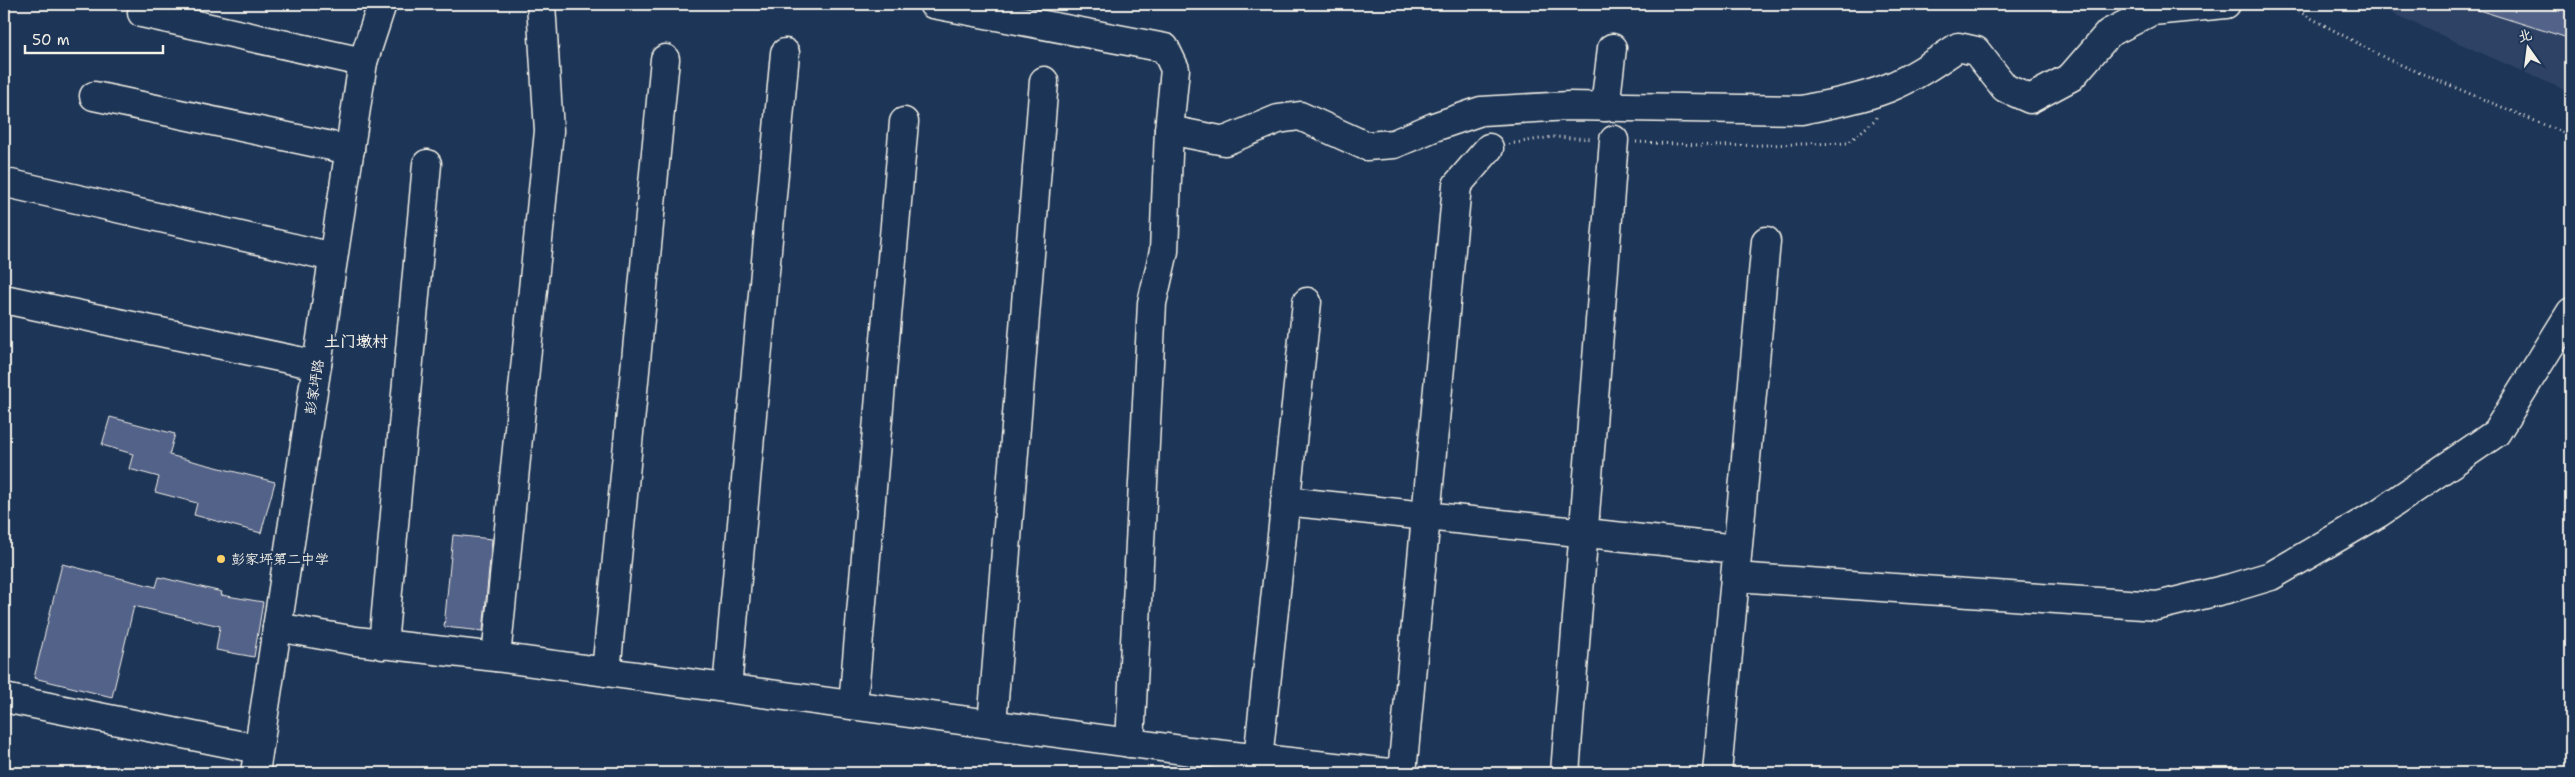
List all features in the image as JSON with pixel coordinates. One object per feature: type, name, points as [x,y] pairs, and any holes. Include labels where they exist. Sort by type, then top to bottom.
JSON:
[{"type":"street","name":"彭家坪路","points":[[257,761],[363,62],[382,4]]},
{"type":"street","points":[[496,657],[549,131],[541,4]]},
{"type":"street","points":[[933,4],[1165,48],[1175,69],[1168,130],[1164,251],[1152,303],[1130,743]]},
{"type":"street","points":[[1168,130],[1225,141],[1278,119],[1300,116],[1366,146],[1394,144],[1434,127],[1481,111],[1569,106],[1801,110],[1836,103],[1888,88],[1926,69],[1958,47],[1976,52],[2006,88],[2030,99],[2071,77],[2109,33],[2152,11],[2226,4]]},
{"type":"street","points":[[142,13],[363,62]]},
{"type":"street","points":[[1604,107],[1612,48]]},
{"type":"street","points":[[727,688],[785,53]]},
{"type":"street","points":[[606,672],[665,59]]},
{"type":"street","points":[[992,724],[1044,81]]},
{"type":"street","points":[[94,96],[350,150]]},
{"type":"street","points":[[854,706],[904,122]]},
{"type":"street","points":[[1565,773],[1614,140]]},
{"type":"street","points":[[1402,773],[1456,185],[1489,148]]},
{"type":"street","points":[[383,644],[428,164]]},
{"type":"street","points":[[11,184],[334,257]]},
{"type":"street","points":[[1717,773],[1766,241]]},
{"type":"street","points":[[4,299],[317,365]]},
{"type":"street","points":[[1258,758],[1307,302]]},
{"type":"street","points":[[1735,577],[2157,606],[2271,576],[2379,513],[2496,432],[2571,312]]},
{"type":"street","points":[[1285,502],[1737,548]]},
{"type":"street","points":[[277,627],[383,644],[496,657],[1130,743],[1389,773]]},
{"type":"street","points":[[4,698],[257,761]]},
{"type":"path","points":[[2285,4],[2387,58],[2571,136]]},
{"type":"path","points":[[1489,148],[1552,137],[1720,146],[1848,143],[1876,119],[1888,88]]},
{"type":"shaded area","points":[[2371,4],[2571,4],[2571,93]]},
{"type":"building","points":[[2470,4],[2571,4],[2571,39],[2469,7]]},
{"type":"building","points":[[110,417],[175,434],[169,455],[275,482],[261,533],[194,515],[197,503],[155,492],[159,477],[129,469],[133,454],[102,445]]},
{"type":"building","points":[[453,535],[492,539],[483,631],[444,627]]},
{"type":"building","points":[[62,564],[156,587],[159,577],[222,592],[221,595],[263,602],[254,657],[216,650],[220,626],[134,606],[112,697],[34,678]]},
{"type":"place","name":"彭家坪第二中学","points":[[221,559]]},
{"type":"district","name":"土门墩村","points":[[356,341]]}]
